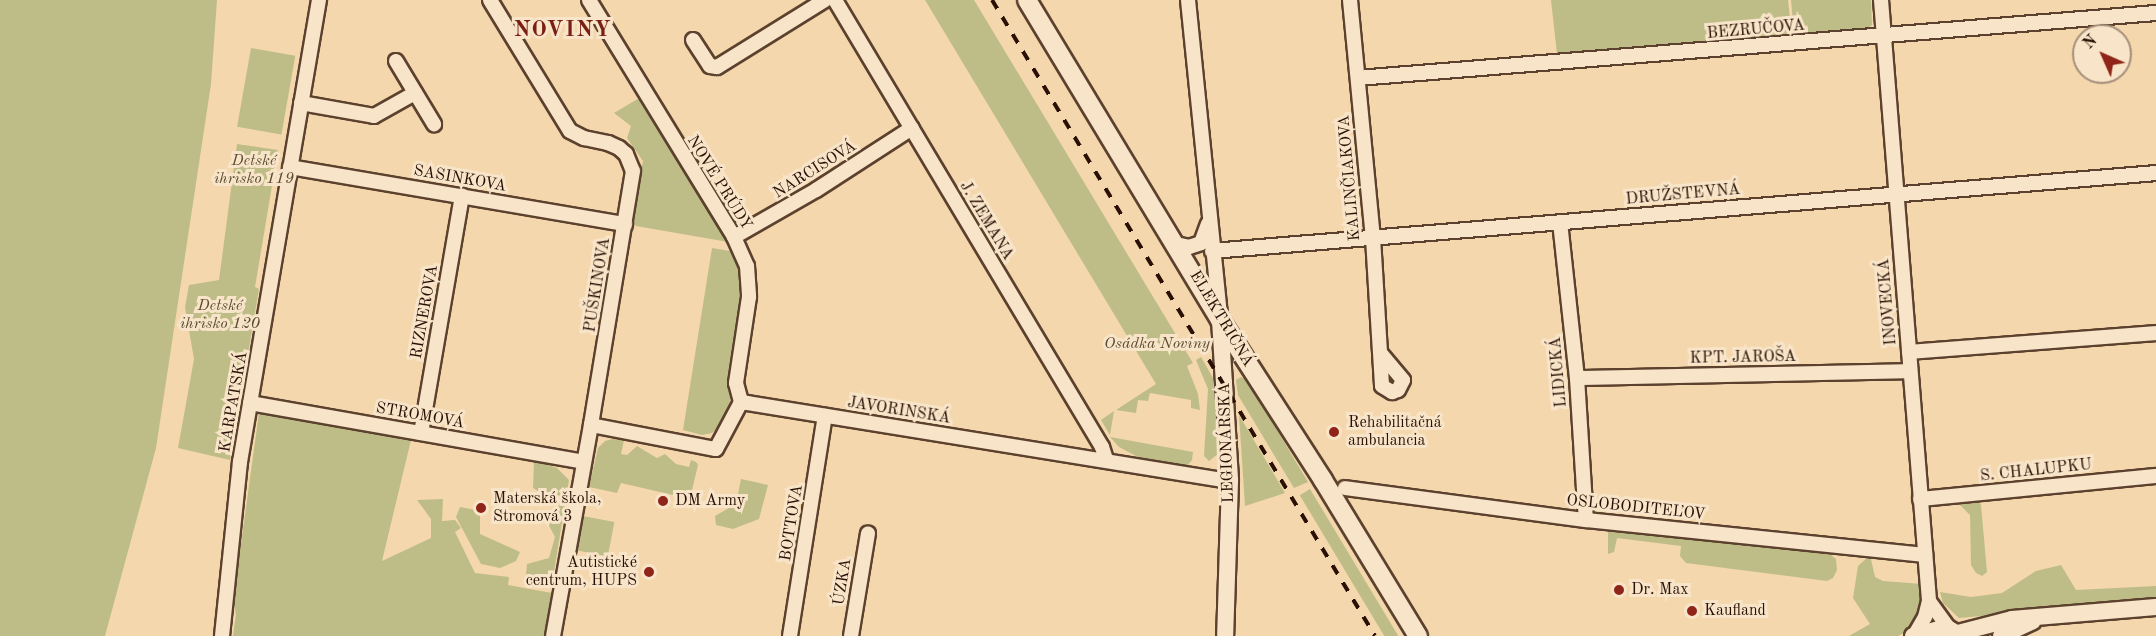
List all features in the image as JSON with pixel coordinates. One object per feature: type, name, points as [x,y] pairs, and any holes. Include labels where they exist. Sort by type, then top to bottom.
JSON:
[{"type":"main road","name":"ELEKTRIČNÁ","points":[[1027,0],[1220,320],[1323,480],[1418,636]]},
{"type":"street","name":"KARPATSKÁ","points":[[222,636],[235,505],[250,403],[319,0]]},
{"type":"street","name":"PUŠKINOVA","points":[[490,0],[570,131],[584,138],[619,148],[632,163],[633,180],[553,636]]},
{"type":"street","name":"NOVÉ PRÚDY","points":[[589,0],[734,237],[747,266],[750,281],[736,383],[741,402]]},
{"type":"street","points":[[693,40],[710,66],[717,67],[825,0]]},
{"type":"street","name":"J. ZEMANA","points":[[835,0],[1102,447],[1106,459]]},
{"type":"street","name":"LEGIONÁRSKA","points":[[1188,0],[1226,399],[1230,481],[1225,636]]},
{"type":"street","name":"KALINČIAKOVA","points":[[1350,0],[1381,354]]},
{"type":"street","name":"INOVECKÁ","points":[[1881,0],[1929,601],[1925,617],[1914,636]]},
{"type":"street","name":"BEZRUČOVA","points":[[1358,78],[2156,13]]},
{"type":"street","points":[[396,61],[434,124]]},
{"type":"street","points":[[301,103],[374,116],[415,93]]},
{"type":"street","name":"NARCISOVÁ","points":[[734,237],[816,190],[912,128]]},
{"type":"street","name":"SASINKOVA","points":[[290,166],[625,224]]},
{"type":"street","name":"DRUŽSTEVNÁ","points":[[1212,250],[2156,173]]},
{"type":"street","name":"RIZNEROVA","points":[[421,433],[462,196]]},
{"type":"street","points":[[1176,244],[1189,247],[1201,243],[1209,219]]},
{"type":"street","name":"LIDICKÁ","points":[[1560,222],[1577,378],[1586,520]]},
{"type":"street","points":[[1908,352],[2156,333]]},
{"type":"street","name":"KPT. JAROŠA","points":[[1577,378],[1910,371]]},
{"type":"street","points":[[1226,399],[1233,372],[1246,374],[1260,383]]},
{"type":"street","points":[[591,425],[716,449],[741,402]]},
{"type":"street","name":"JAVORINSKÁ","points":[[741,402],[1106,459],[1230,481]]},
{"type":"street","name":"STROMOVÁ","points":[[250,403],[584,462]]},
{"type":"street","name":"BOTTOVA","points":[[790,636],[825,416]]},
{"type":"street","name":"S. CHALUPKU","points":[[1920,499],[2156,476]]},
{"type":"street","name":"OSLOBODITEĽOV","points":[[1345,488],[1586,520],[1925,555]]},
{"type":"street","name":"ÚZKA","points":[[851,636],[867,533]]},
{"type":"street","points":[[1929,601],[1956,633]]},
{"type":"street","points":[[1914,636],[1939,628],[1956,633],[2012,619],[2156,607]]},
{"type":"street","points":[[2001,636],[2041,618]]},
{"type":"green space","points":[[0,0],[217,0],[211,84],[156,448],[105,636],[0,636]]},
{"type":"green space","name":"Osádka Noviny","points":[[925,0],[974,0],[1193,363],[1187,366],[1198,394],[1200,410],[1191,408],[1191,400],[1150,393],[1148,401],[1138,400],[1136,413],[1116,410],[1156,384]]},
{"type":"green space","points":[[1551,0],[1788,0],[1792,36],[1557,54]]},
{"type":"green space","points":[[1791,0],[1871,0],[1872,25],[1868,28],[1794,34]]},
{"type":"green space","points":[[251,48],[295,56],[281,135],[237,127]]},
{"type":"green space","points":[[641,97],[734,243],[636,226],[631,219],[643,161],[627,138],[631,126],[614,113]]},
{"type":"green space","name":"Detské ihrisko 120","points":[[237,144],[278,150],[255,287],[259,289],[230,460],[178,448],[194,359],[185,307],[189,285],[219,280]]},
{"type":"green space","points":[[712,248],[742,253],[750,287],[729,408],[723,424],[712,433],[702,435],[683,430]]},
{"type":"green space","points":[[1201,357],[1213,378],[1219,441],[1219,453],[1209,461],[1204,456],[1208,389],[1196,360]]},
{"type":"green space","points":[[1241,377],[1247,380],[1308,482],[1294,488],[1238,395],[1236,380]]},
{"type":"green space","points":[[1114,411],[1110,435],[1101,420]]},
{"type":"green space","points":[[259,413],[373,431],[411,440],[382,561],[431,538],[431,519],[417,500],[443,499],[442,521],[455,520],[461,528],[455,532],[475,573],[509,577],[508,585],[552,593],[544,636],[233,636],[236,614],[233,602]]},
{"type":"green space","points":[[1239,415],[1285,493],[1245,506]]},
{"type":"green space","points":[[1110,437],[1193,452],[1192,460],[1187,466],[1138,457],[1119,447]]},
{"type":"green space","points":[[624,440],[621,454],[627,455],[637,446],[657,458],[665,454],[676,464],[689,467],[691,460],[696,462],[698,465],[691,494],[673,495],[621,483],[617,493],[589,487],[598,448],[605,441]]},
{"type":"green space","points":[[534,460],[557,468],[569,480],[553,578],[526,574],[527,564],[549,558],[555,537],[545,518],[556,513],[562,496],[543,494],[533,488]]},
{"type":"green space","points":[[741,479],[768,485],[759,519],[733,529],[716,525],[715,516],[736,504]]},
{"type":"green space","points":[[1310,489],[1398,636],[1384,636],[1300,495]]},
{"type":"green space","points":[[1978,501],[1981,505],[1987,572],[1982,576],[1976,573],[1971,565],[1970,515],[1959,504]]},
{"type":"green space","points":[[460,507],[480,511],[480,534],[520,552],[516,561],[500,568],[481,564],[456,517]]},
{"type":"green space","points":[[583,516],[614,522],[608,556],[576,550]]},
{"type":"green space","points":[[1608,529],[1826,551],[1836,559],[1837,570],[1833,578],[1827,581],[1686,563],[1680,556],[1681,546],[1617,538],[1614,552],[1608,554]]},
{"type":"green space","points":[[1870,555],[1875,577],[1883,581],[1922,584],[1924,603],[1914,628],[1898,636],[1849,636],[1870,624],[1853,598],[1858,566]]},
{"type":"green space","points":[[2061,565],[2076,590],[2156,586],[2156,600],[1959,618],[1943,603],[1940,592],[1971,597],[2002,593],[2036,571]]},
{"type":"railway","points":[[992,0],[1375,636]]},
{"type":"place","name":"Rehabilitačná ambulancia","points":[[1334,432]]},
{"type":"place","name":"DM Army","points":[[663,501]]},
{"type":"place","name":"Materská škola, Stromová 3","points":[[481,508]]},
{"type":"place","name":"Autistické centrum, HUPS","points":[[649,572]]},
{"type":"place","name":"Dr. Max","points":[[1619,590]]},
{"type":"place","name":"Kaufland","points":[[1692,611]]},
{"type":"district","name":"NOVINY","points":[[563,31]]},
{"type":"park label","name":"Detské ihrisko 119","points":[[254,170]]}]
